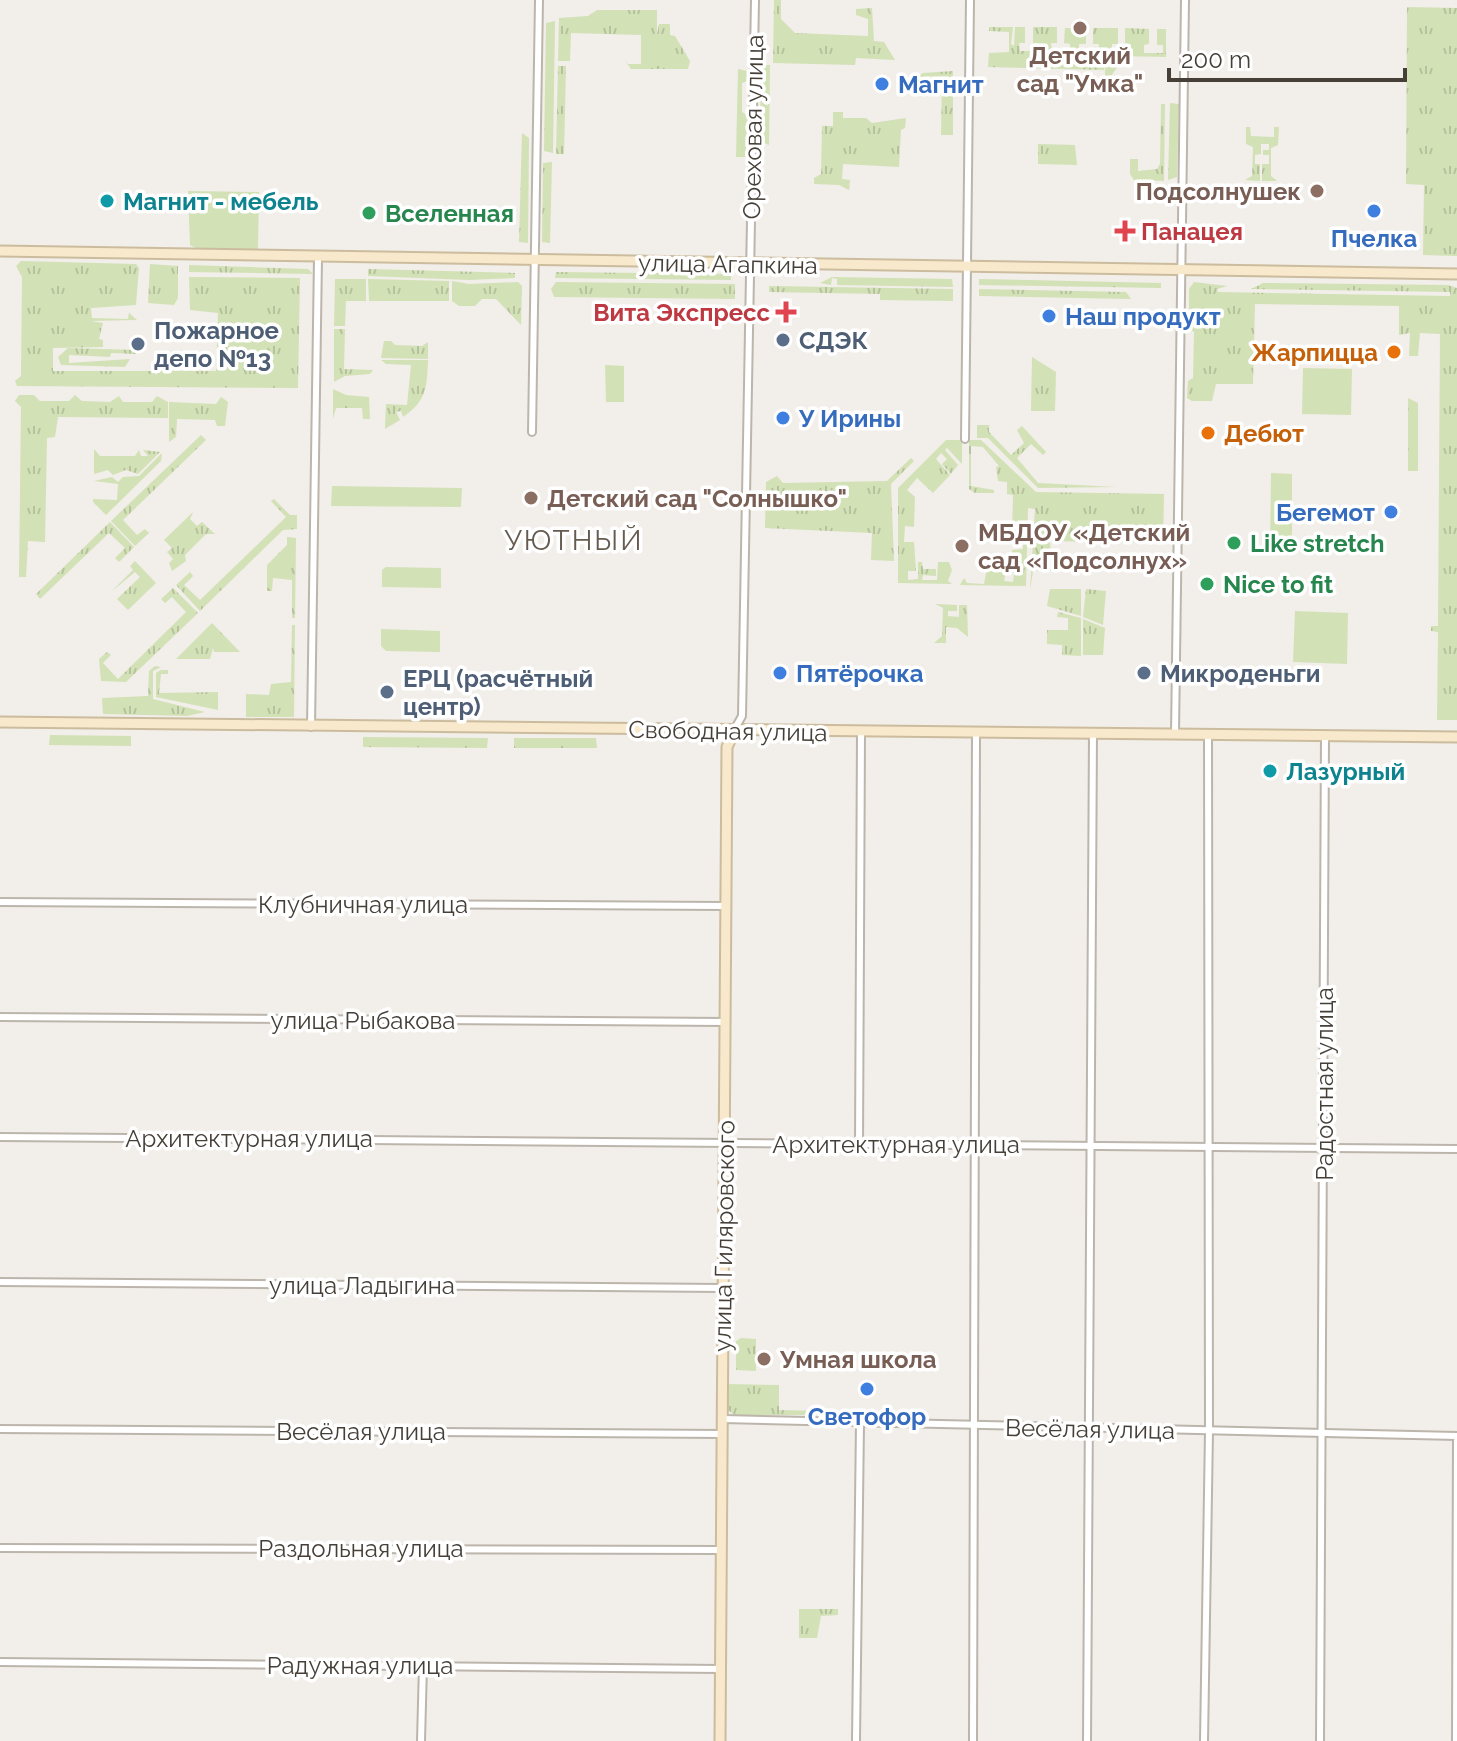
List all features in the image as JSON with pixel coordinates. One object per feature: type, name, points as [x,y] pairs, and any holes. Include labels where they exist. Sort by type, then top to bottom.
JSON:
[{"type":"main road","name":"улица Агапкина","points":[[0,251],[534,262],[1457,274]]},
{"type":"main road","name":"Свободная улица","points":[[0,722],[734,732],[1457,737]]},
{"type":"main road","name":"улица Гиляровского","points":[[720,1741],[727,747],[734,732]]},
{"type":"street","points":[[532,432],[539,0]]},
{"type":"street","name":"Ореховая улица","points":[[734,732],[742,716],[755,0]]},
{"type":"street","points":[[965,439],[970,0]]},
{"type":"street","points":[[1175,734],[1185,0]]},
{"type":"street","points":[[311,727],[318,258]]},
{"type":"street","points":[[859,1144],[861,733]]},
{"type":"street","points":[[973,1741],[976,733]]},
{"type":"street","points":[[1087,1741],[1093,734]]},
{"type":"street","points":[[1204,1741],[1209,1431],[1208,734]]},
{"type":"street","name":"Радостная улица","points":[[1320,1741],[1325,735]]},
{"type":"street","name":"Клубничная улица","points":[[0,902],[725,906]]},
{"type":"street","name":"улица Рыбакова","points":[[0,1017],[726,1022]]},
{"type":"street","name":"Архитектурная улица","points":[[0,1137],[1457,1149]]},
{"type":"street","name":"улица Ладыгина","points":[[0,1282],[723,1288]]},
{"type":"street","name":"Весёлая улица","points":[[723,1419],[1323,1432],[1457,1439]]},
{"type":"street","points":[[856,1741],[860,1423]]},
{"type":"street","name":"Весёлая улица","points":[[0,1429],[723,1434]]},
{"type":"street","points":[[1456,1741],[1457,1439]]},
{"type":"street","name":"Раздольная улица","points":[[0,1548],[722,1550]]},
{"type":"street","name":"Радужная улица","points":[[0,1662],[721,1669]]},
{"type":"street","points":[[421,1741],[423,1665]]},
{"type":"green space","points":[[774,0],[781,0],[781,19],[795,33],[868,36],[868,19],[856,15],[856,9],[872,8],[874,41],[884,42],[895,60],[856,58],[855,65],[773,63]]},
{"type":"green space","points":[[1407,7],[1457,8],[1457,256],[1423,255],[1424,185],[1406,184]]},
{"type":"green space","points":[[597,10],[657,10],[657,35],[659,24],[670,24],[670,35],[675,36],[690,61],[688,69],[631,69],[624,59],[628,64],[641,64],[641,35],[571,33],[570,61],[558,61],[559,18],[588,16]]},
{"type":"green space","points":[[555,21],[553,153],[544,151],[546,23]]},
{"type":"green space","points":[[989,27],[1013,27],[1011,44],[1014,46],[1015,27],[1025,27],[1025,43],[1019,43],[1020,51],[1038,51],[1038,43],[1033,43],[1033,27],[1057,27],[1057,43],[1051,43],[1052,51],[1070,51],[1070,44],[1064,43],[1065,28],[1086,28],[1086,44],[1079,44],[1079,52],[1098,53],[1099,44],[1093,44],[1093,28],[1118,28],[1118,44],[1112,44],[1112,52],[1130,53],[1131,45],[1125,44],[1125,28],[1149,29],[1149,44],[1144,45],[1144,53],[1163,53],[1163,45],[1157,45],[1157,29],[1166,29],[1166,57],[1118,56],[1118,66],[1109,79],[1105,79],[1105,65],[1104,70],[988,67],[989,53],[1009,52],[1009,32],[989,31]]},
{"type":"green space","points":[[761,65],[770,65],[769,145],[760,141]]},
{"type":"green space","points":[[558,66],[566,66],[564,154],[556,154]]},
{"type":"green space","points":[[738,69],[747,71],[747,81],[742,83],[742,112],[747,115],[746,157],[736,157]]},
{"type":"green space","points":[[953,71],[953,135],[941,135],[942,78],[928,76],[920,80],[919,95],[916,95],[917,77],[923,73]]},
{"type":"green space","points":[[1170,103],[1179,104],[1177,177],[1168,180]]},
{"type":"green space","points":[[1161,104],[1165,104],[1164,181],[1134,180],[1130,174],[1130,159],[1138,159],[1138,171],[1157,169],[1160,164]]},
{"type":"green space","points":[[833,112],[843,112],[843,118],[866,118],[872,123],[906,118],[905,128],[901,130],[899,167],[843,164],[842,179],[850,180],[849,190],[839,185],[814,184],[814,178],[821,174],[822,126],[833,126]]},
{"type":"green space","points":[[1246,127],[1250,127],[1251,136],[1274,137],[1274,127],[1279,127],[1278,145],[1271,148],[1271,176],[1277,181],[1262,181],[1262,164],[1269,164],[1269,155],[1263,155],[1263,150],[1269,150],[1269,144],[1261,144],[1261,154],[1255,155],[1255,164],[1260,164],[1260,181],[1245,180],[1252,176],[1253,147],[1246,144]]},
{"type":"green space","points":[[522,133],[529,138],[528,243],[519,242]]},
{"type":"green space","points":[[1038,144],[1075,145],[1077,165],[1038,164]]},
{"type":"green space","points":[[552,162],[550,243],[542,242],[543,163]]},
{"type":"green space","points":[[188,191],[259,192],[258,249],[198,249],[190,245]]},
{"type":"green space","points":[[21,261],[136,264],[139,268],[136,305],[91,308],[92,318],[128,319],[129,313],[137,320],[91,321],[103,323],[99,339],[103,340],[103,347],[53,348],[53,371],[216,371],[218,313],[190,310],[189,277],[300,278],[298,388],[17,386],[15,381],[21,376],[22,277],[16,266]]},
{"type":"green space","points":[[150,264],[178,266],[178,298],[174,305],[148,303]]},
{"type":"green space","points":[[189,265],[308,269],[313,274],[189,272]]},
{"type":"green space","points":[[368,269],[515,273],[515,278],[469,280],[368,276]]},
{"type":"green space","points":[[556,272],[731,274],[731,280],[555,278]]},
{"type":"green space","points":[[832,277],[952,279],[953,287],[837,285],[837,279],[832,278],[831,285],[820,283]]},
{"type":"green space","points":[[335,279],[366,279],[366,301],[346,301],[345,326],[334,326]]},
{"type":"green space","points":[[368,279],[449,281],[449,301],[369,301]]},
{"type":"green space","points":[[979,279],[1161,283],[1161,288],[979,285]]},
{"type":"green space","points":[[452,281],[469,284],[518,282],[522,286],[521,325],[496,299],[482,299],[475,306],[459,306],[452,301]]},
{"type":"green space","points":[[556,282],[735,284],[735,299],[554,297],[551,289]]},
{"type":"green space","points":[[1194,282],[1227,286],[1217,289],[1218,292],[1450,296],[1450,292],[1251,289],[1263,283],[1448,285],[1457,288],[1457,720],[1437,720],[1438,632],[1431,631],[1431,626],[1438,626],[1440,334],[1420,333],[1418,356],[1409,356],[1410,333],[1399,335],[1399,306],[1255,304],[1253,384],[1216,384],[1212,401],[1192,401],[1187,398],[1188,381],[1193,378],[1194,332],[1189,328],[1189,289]]},
{"type":"green space","points":[[769,286],[953,289],[953,301],[880,300],[880,294],[769,292]]},
{"type":"green space","points":[[979,289],[1126,292],[1131,299],[979,296]]},
{"type":"green space","points":[[334,329],[345,329],[344,369],[373,370],[370,374],[345,376],[334,382]]},
{"type":"green space","points":[[384,341],[395,345],[422,346],[428,342],[428,359],[381,358]]},
{"type":"green space","points":[[68,348],[137,350],[136,354],[111,353],[110,357],[69,355],[69,363],[130,359],[125,367],[61,365],[58,357]]},
{"type":"green space","points":[[1032,357],[1056,372],[1055,411],[1031,411]]},
{"type":"green space","points":[[381,360],[428,360],[426,387],[421,400],[403,417],[401,411],[396,412],[400,420],[385,429],[386,404],[407,405],[411,365],[386,364]]},
{"type":"green space","points":[[605,365],[624,366],[624,402],[606,402]]},
{"type":"green space","points":[[1303,368],[1352,369],[1351,415],[1302,414]]},
{"type":"green space","points":[[333,389],[346,395],[369,397],[370,419],[363,419],[362,408],[336,408],[333,419]]},
{"type":"green space","points":[[19,395],[34,395],[40,401],[69,401],[75,395],[82,401],[110,402],[119,396],[123,402],[152,402],[157,396],[168,402],[168,418],[58,417],[55,437],[47,438],[45,542],[28,541],[26,577],[19,577],[21,407],[15,401]]},
{"type":"green space","points":[[221,397],[228,402],[225,426],[217,426],[215,420],[177,419],[176,437],[169,442],[169,402],[216,404]]},
{"type":"green space","points":[[1408,398],[1418,403],[1418,471],[1408,471]]},
{"type":"green space","points":[[977,425],[989,425],[989,432],[1011,455],[1024,443],[1017,430],[1022,426],[1046,452],[1043,455],[1031,444],[1017,458],[1038,483],[1116,487],[1038,488],[988,438],[977,438]]},
{"type":"green space","points":[[201,435],[206,440],[123,520],[137,535],[145,529],[149,533],[135,546],[111,521]]},
{"type":"green space","points":[[946,440],[962,440],[962,464],[947,448],[945,450],[958,465],[951,474],[942,464],[947,459],[941,453],[936,459],[950,475],[933,493],[917,478],[907,490],[915,497],[914,527],[905,526],[904,542],[914,542],[916,571],[908,571],[908,580],[918,579],[918,562],[922,562],[923,569],[936,569],[936,576],[923,575],[922,580],[937,580],[938,562],[949,562],[952,570],[948,581],[952,584],[898,583],[898,488]]},
{"type":"green space","points":[[969,440],[981,440],[1036,492],[1164,494],[1163,543],[1050,541],[1052,571],[1033,571],[1030,591],[1035,509],[1028,508],[1026,586],[960,585],[964,578],[967,583],[984,584],[988,563],[1008,563],[1004,581],[1013,582],[1014,573],[1010,573],[1012,550],[1023,549],[1023,535],[1012,534],[1013,495],[1007,494],[1007,482],[998,481],[996,467],[999,466],[983,447],[971,446],[971,486],[994,490],[994,493],[975,493],[969,489]]},
{"type":"green space","points":[[94,449],[100,456],[135,456],[139,450],[141,456],[148,456],[143,450],[160,452],[138,474],[126,470],[113,475],[108,470],[94,474]]},
{"type":"green space","points":[[162,453],[161,461],[106,515],[93,502],[93,499],[117,500],[118,484],[94,481],[112,477],[118,482],[123,477],[139,476]]},
{"type":"green space","points":[[911,458],[914,461],[891,484],[894,561],[871,560],[872,533],[765,528],[766,482],[777,476],[783,483],[887,481]]},
{"type":"green space","points":[[1271,473],[1292,474],[1292,552],[1270,552]]},
{"type":"green space","points":[[332,486],[462,488],[461,507],[331,506]]},
{"type":"green space","points":[[274,499],[290,515],[297,515],[297,529],[283,530],[200,611],[176,585],[190,572],[193,576],[184,585],[200,600],[286,517],[271,501]]},
{"type":"green space","points":[[193,512],[190,519],[197,526],[202,522],[215,534],[206,534],[185,555],[186,561],[172,571],[169,563],[173,559],[167,552],[172,548],[164,540]]},
{"type":"green space","points":[[110,522],[134,547],[119,562],[115,558],[125,548],[109,533],[40,599],[36,594]]},
{"type":"green space","points":[[287,537],[296,538],[295,618],[292,618],[292,580],[273,578],[272,591],[267,591],[267,565],[287,545]]},
{"type":"green space","points":[[135,561],[156,583],[128,610],[117,599],[140,577],[135,572],[111,592],[133,570],[130,566]]},
{"type":"green space","points":[[386,567],[441,568],[441,588],[382,587],[382,570]]},
{"type":"green space","points":[[173,588],[198,613],[126,682],[101,681],[99,659],[107,652],[111,655],[103,663],[118,679],[186,612],[172,597],[165,603],[161,599]]},
{"type":"green space","points":[[1050,589],[1081,589],[1081,616],[1047,606]]},
{"type":"green space","points":[[1086,589],[1106,591],[1103,625],[1083,617]]},
{"type":"green space","points":[[935,604],[957,605],[957,611],[948,611],[948,616],[959,617],[959,605],[967,605],[968,637],[957,628],[946,627],[946,643],[934,643],[942,636],[943,608]]},
{"type":"green space","points":[[1295,611],[1348,613],[1347,664],[1293,662]]},
{"type":"green space","points":[[1058,612],[1081,618],[1081,656],[1062,655],[1062,645],[1047,644],[1047,630],[1068,630],[1068,618],[1057,617]]},
{"type":"green space","points":[[1083,619],[1105,628],[1103,655],[1083,655]]},
{"type":"green space","points":[[212,623],[240,652],[214,652],[213,648],[210,659],[176,659]]},
{"type":"green space","points":[[292,625],[295,625],[294,717],[246,717],[246,694],[269,695],[271,684],[291,682]]},
{"type":"green space","points":[[381,629],[440,631],[440,652],[386,651],[381,646]]},
{"type":"green space","points":[[155,666],[161,667],[153,671],[153,699],[205,712],[187,716],[103,714],[102,698],[148,696],[149,671]]},
{"type":"green space","points":[[168,670],[168,674],[161,674],[159,693],[218,692],[218,710],[156,697],[156,673]]},
{"type":"green space","points":[[50,735],[131,736],[131,746],[49,745]]},
{"type":"green space","points":[[363,737],[488,738],[487,748],[363,747]]},
{"type":"green space","points":[[514,738],[596,738],[597,748],[514,748]]},
{"type":"green space","points":[[741,1338],[756,1339],[756,1371],[736,1370],[736,1341]]},
{"type":"green space","points":[[727,1384],[779,1385],[779,1410],[822,1411],[822,1415],[734,1415],[727,1409]]},
{"type":"green space","points":[[799,1609],[838,1609],[838,1615],[821,1616],[817,1638],[799,1638]]},
{"type":"place","name":"Детский сад \"Умка\"","points":[[1080,28]]},
{"type":"place","name":"Магнит","points":[[882,84]]},
{"type":"place","name":"Подсолнушек","points":[[1317,191]]},
{"type":"place","name":"Магнит - мебель","points":[[107,201]]},
{"type":"place","name":"Пчелка","points":[[1374,211]]},
{"type":"place","name":"Вселенная","points":[[369,213]]},
{"type":"place","name":"Панацея","points":[[1125,231]]},
{"type":"place","name":"Вита Экспресс","points":[[786,312]]},
{"type":"place","name":"Наш продукт","points":[[1049,316]]},
{"type":"place","name":"СДЭК","points":[[783,340]]},
{"type":"place","name":"Пожарное депо №13","points":[[138,344]]},
{"type":"place","name":"Жарпицца","points":[[1394,352]]},
{"type":"place","name":"У Ирины","points":[[783,418]]},
{"type":"place","name":"Дебют","points":[[1208,433]]},
{"type":"place","name":"Детский сад \"Солнышко\"","points":[[531,498]]},
{"type":"place","name":"Бегемот","points":[[1391,512]]},
{"type":"place","name":"Like stretch","points":[[1234,543]]},
{"type":"place","name":"МБДОУ «Детский сад «Подсолнух»","points":[[962,546]]},
{"type":"place","name":"Nice to fit","points":[[1207,584]]},
{"type":"place","name":"Пятёрочка","points":[[780,673]]},
{"type":"place","name":"Микроденьги","points":[[1144,673]]},
{"type":"place","name":"ЕРЦ (расчётный центр)","points":[[387,692]]},
{"type":"place","name":"Лазурный","points":[[1270,771]]},
{"type":"place","name":"Умная школа","points":[[764,1359]]},
{"type":"place","name":"Светофор","points":[[867,1389]]},
{"type":"district","name":"УЮТНЫЙ","points":[[574,540]]}]
